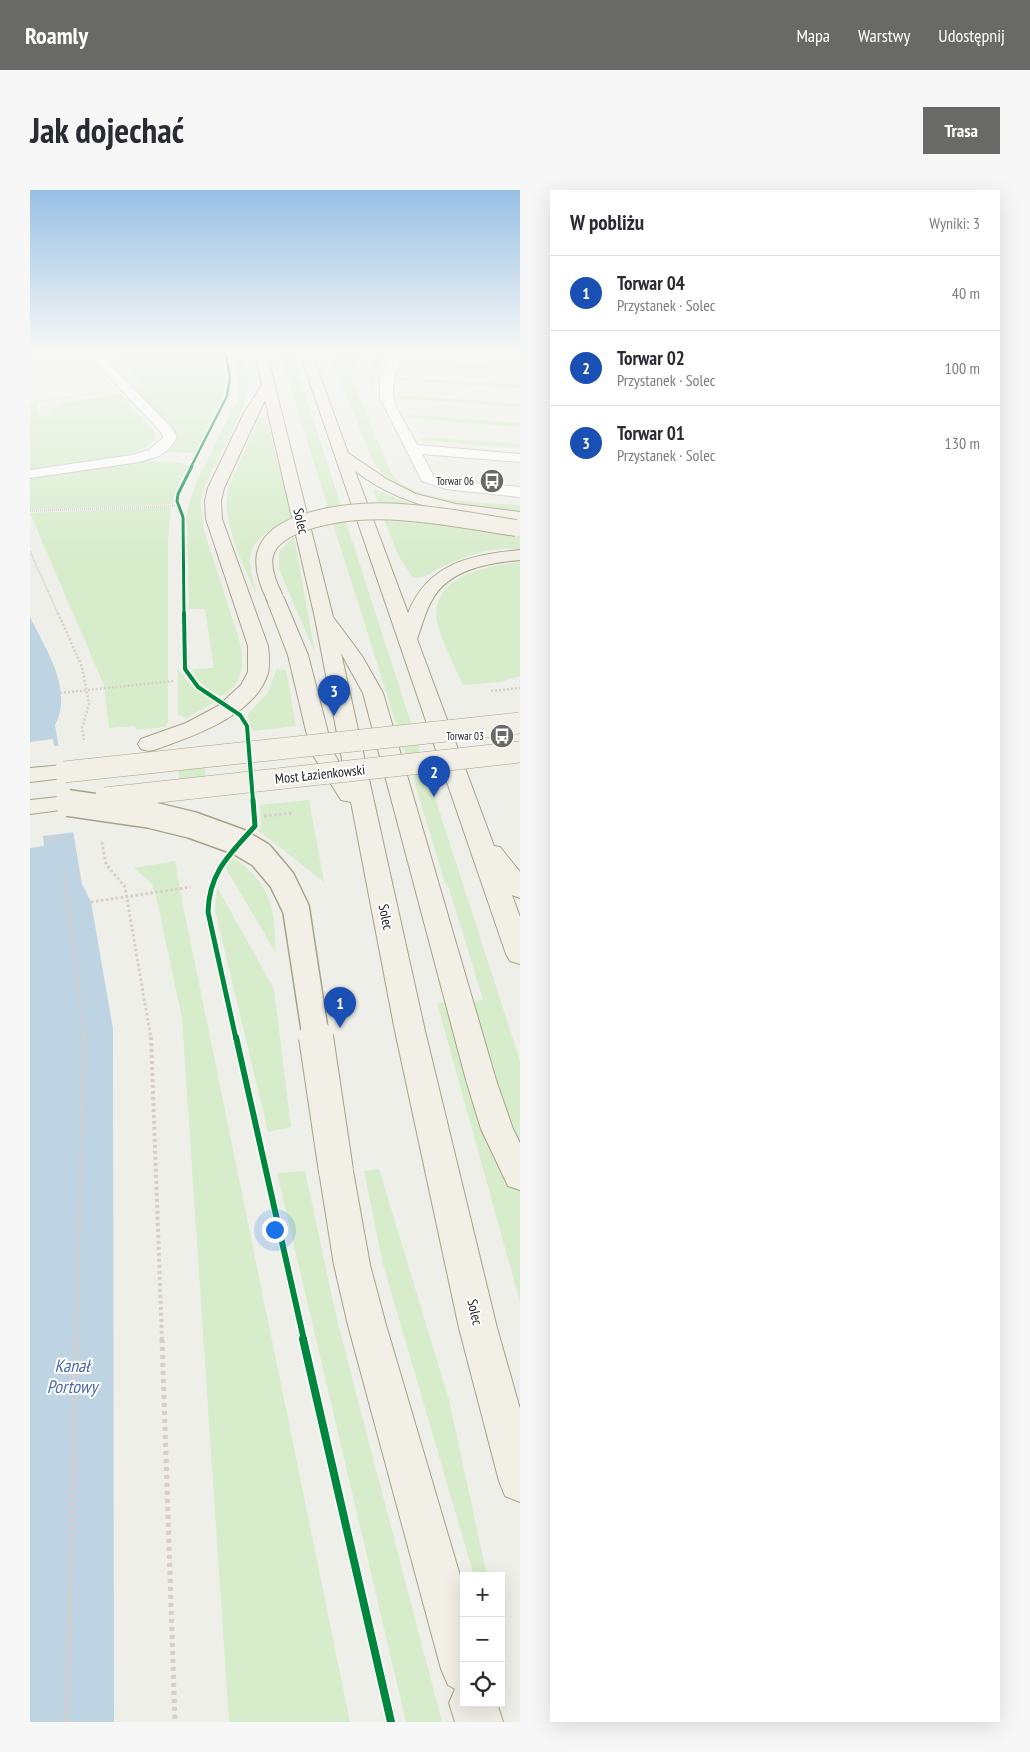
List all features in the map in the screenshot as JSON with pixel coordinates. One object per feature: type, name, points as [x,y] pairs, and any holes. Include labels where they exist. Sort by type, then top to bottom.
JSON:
[{"type":"main road","points":[[64,772],[184,732],[212,718],[232,704],[247,690],[257,676],[260,662],[258,646],[214,519],[213,501],[216,488],[246,422]]},
{"type":"main road","name":"Solec","points":[[278,422],[324,618],[410,1030],[478,1328],[520,1481]]},
{"type":"main road","points":[[331,422],[520,954]]},
{"type":"main road","points":[[342,454],[369,472],[381,483],[406,496],[442,505],[520,517]]},
{"type":"main road","points":[[366,822],[322,752],[298,655],[264,574],[263,558],[266,551],[276,538],[284,532],[312,520],[353,512],[396,512],[520,529]]},
{"type":"main road","points":[[408,640],[420,604],[429,589],[436,582],[464,566],[518,555]]},
{"type":"main road","points":[[324,618],[345,642],[358,663],[372,693],[488,1105],[505,1147],[520,1176]]},
{"type":"main road","points":[[30,776],[520,723]]},
{"type":"main road","name":"Most Łazienkowski","points":[[30,807],[520,752]]},
{"type":"main road","points":[[68,803],[153,815],[196,825],[219,833],[261,855],[292,895],[296,909],[352,1265],[367,1325],[462,1662]]},
{"type":"main road","points":[[478,836],[520,889]]},
{"type":"main road","points":[[475,1707],[479,1722]]},
{"type":"lane","points":[[30,474],[134,459],[154,453],[163,447],[170,438],[158,422]]},
{"type":"lane","points":[[398,422],[427,478],[440,484],[520,492]]},
{"type":"lane","points":[[412,449],[520,458]]},
{"type":"lane","points":[[421,466],[439,470],[502,476]]},
{"type":"path","points":[[30,511],[179,505]]},
{"type":"path","points":[[30,550],[82,666],[89,704],[82,728],[85,748]]},
{"type":"path","points":[[60,693],[173,681]]},
{"type":"path","points":[[490,691],[520,688]]},
{"type":"path","points":[[258,816],[294,813]]},
{"type":"path","points":[[101,835],[106,864],[124,887],[151,1031],[175,1722]]},
{"type":"path","points":[[66,876],[84,1028],[67,1722]]},
{"type":"path","points":[[91,902],[191,886]]},
{"type":"green space","points":[[30,422],[145,422],[154,432],[155,440],[144,448],[130,454],[96,462],[30,470]]},
{"type":"green space","points":[[164,422],[210,422],[195,453],[167,452],[175,444],[175,434]]},
{"type":"green space","points":[[226,422],[236,422],[201,498],[204,530],[240,643],[242,659],[242,666],[237,681],[233,687],[220,696],[199,681],[192,669],[214,668],[205,609],[189,609],[187,519],[188,507],[196,482]]},
{"type":"green space","points":[[257,422],[265,422],[270,431],[292,520],[265,534],[255,544],[250,558],[250,567],[257,596],[240,557],[231,530],[228,516],[228,489]]},
{"type":"green space","points":[[302,422],[314,422],[520,1061],[520,1302],[437,1003],[483,1000]]},
{"type":"green space","points":[[358,422],[370,422],[391,472],[400,482],[414,490],[431,496],[470,502],[520,505],[520,513],[463,505],[421,495],[387,477],[375,464]]},
{"type":"green space","points":[[464,422],[520,423],[520,427]]},
{"type":"green space","points":[[421,437],[520,444],[520,448],[420,440]]},
{"type":"green space","points":[[142,461],[181,463],[188,466],[177,487],[173,503],[167,505],[30,510],[30,478]]},
{"type":"green space","points":[[375,489],[392,497],[428,508],[464,515],[520,522],[520,556],[514,549],[487,551],[458,560],[425,576],[413,578],[398,555],[373,491]]},
{"type":"green space","points":[[171,508],[168,539],[168,722],[165,727],[136,730],[135,726],[109,728],[104,685],[30,513]]},
{"type":"green space","points":[[294,536],[315,653],[279,569],[279,552]]},
{"type":"green space","points":[[520,562],[520,676],[500,682],[463,685],[439,630],[436,614],[439,600],[445,589],[468,574],[481,569]]},
{"type":"green space","points":[[178,669],[194,688],[214,702],[187,718],[178,715]]},
{"type":"green space","points":[[277,669],[286,670],[296,726],[253,731],[247,715],[268,692]]},
{"type":"green space","points":[[205,761],[206,792],[179,795],[179,764]]},
{"type":"green space","points":[[309,800],[324,882],[259,831],[261,824],[260,805]]},
{"type":"green space","points":[[233,857],[256,878],[264,888],[269,899],[274,923],[276,953],[225,867]]},
{"type":"green space","points":[[175,861],[350,1722],[229,1722],[182,1018],[156,896],[152,884],[134,868]]},
{"type":"green space","points":[[217,887],[274,989],[291,1127],[268,1132],[215,910]]},
{"type":"green space","points":[[379,1169],[449,1400],[486,1572],[473,1572],[383,1264],[364,1171]]},
{"type":"green space","points":[[305,1171],[337,1320],[442,1722],[406,1722],[277,1173]]},
{"type":"water","name":"Kanał Portowy","points":[[30,617],[50,656],[59,684],[60,712],[55,725],[82,884],[91,902],[113,1029],[114,1722],[30,1722]]},
{"type":"pier","points":[[53,739],[54,746],[61,746],[76,832],[43,836],[44,846],[30,848],[30,742]]},
{"type":"cycle path","points":[[214,422],[178,494],[177,501],[183,517],[185,669],[198,687],[240,715],[247,726],[255,826],[229,855],[216,874],[208,898],[208,912],[391,1722]]},
{"type":"place","name":"Torwar 06","points":[[492,481]]},
{"type":"place","name":"Torwar 01","points":[[334,716]]},
{"type":"place","name":"Torwar 03","points":[[502,736]]},
{"type":"place","name":"Torwar 02","points":[[434,797]]},
{"type":"place","name":"Torwar 04","points":[[340,1028]]}]
